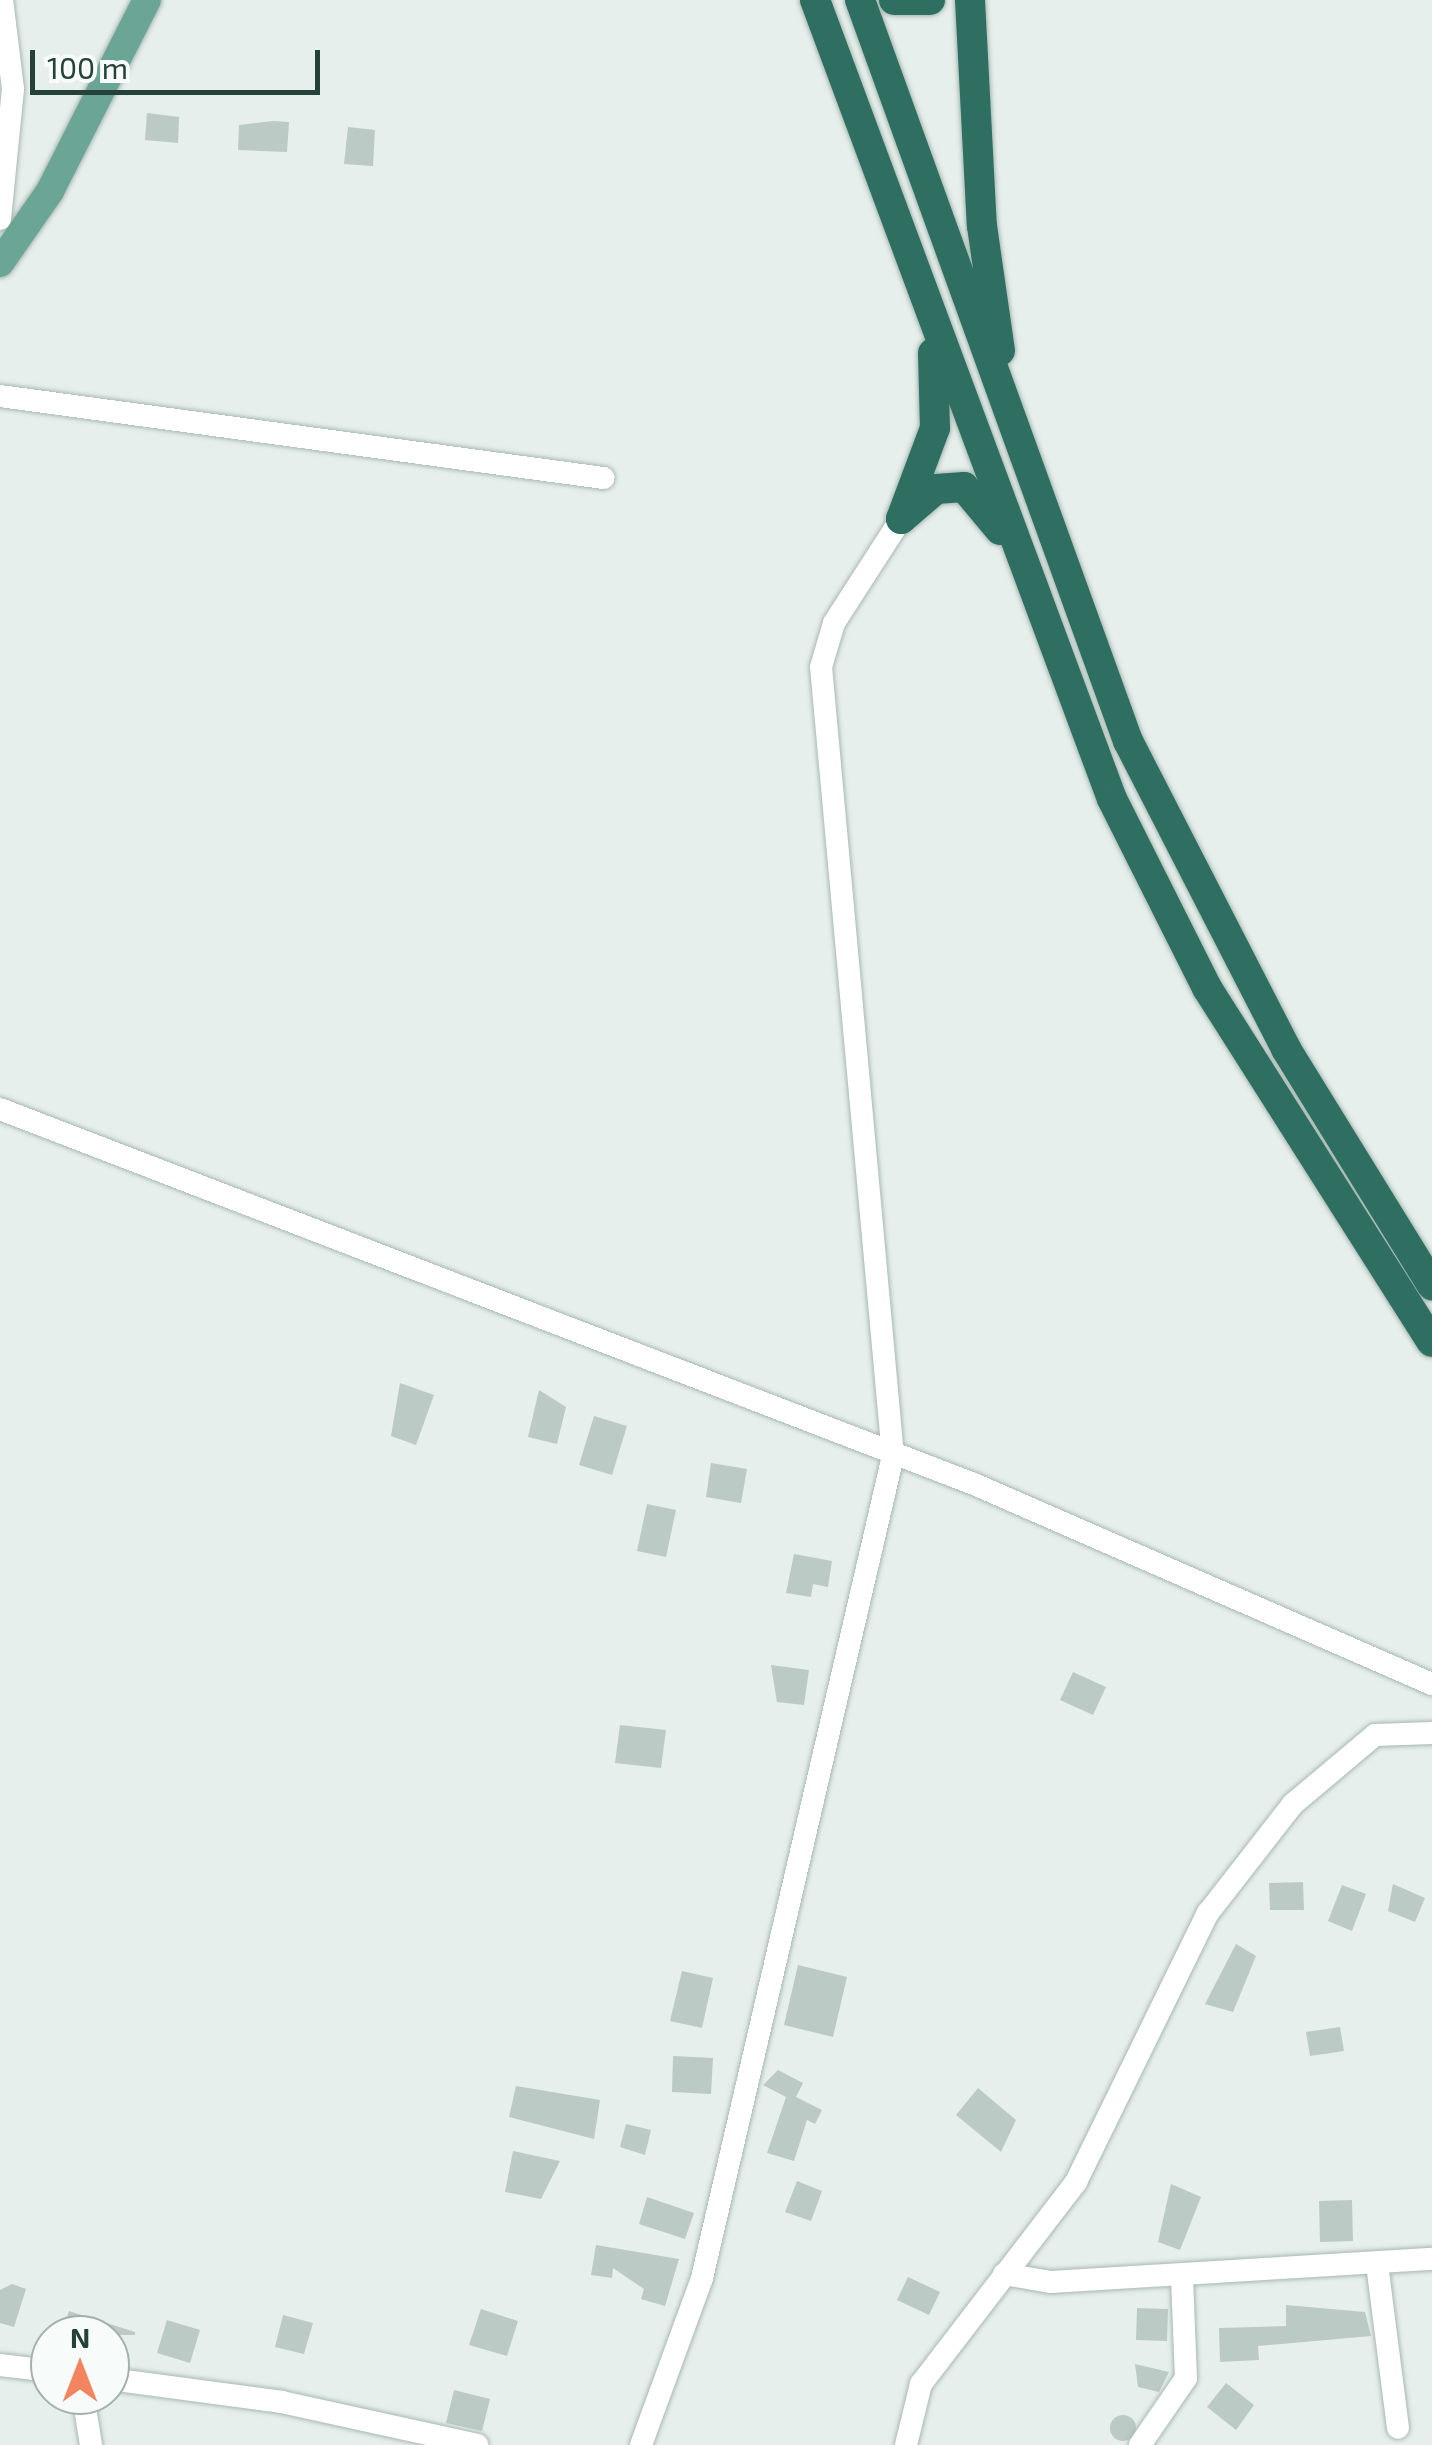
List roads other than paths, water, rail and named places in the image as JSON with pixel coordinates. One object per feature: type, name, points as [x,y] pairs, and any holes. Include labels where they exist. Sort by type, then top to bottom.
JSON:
[{"type":"highway","points":[[815,0],[1112,799],[1207,988],[1432,1342]]},
{"type":"highway","points":[[860,0],[1020,441],[1160,808],[1286,1049],[1432,1285]]},
{"type":"highway","points":[[894,0],[930,0]]},
{"type":"highway","points":[[970,0],[987,277],[1020,441]]},
{"type":"highway","points":[[900,519],[937,402],[912,257]]},
{"type":"highway","points":[[900,519],[936,489],[964,486],[1020,558]]},
{"type":"main road","points":[[0,263],[50,191],[147,0]]},
{"type":"street","points":[[0,219],[12,102],[2,0]]},
{"type":"street","points":[[0,396],[603,478]]},
{"type":"street","points":[[641,2445],[702,2278],[893,1456],[821,667],[834,624],[900,519]]},
{"type":"street","points":[[0,1108],[893,1456],[1432,1684]]},
{"type":"street","points":[[906,2445],[921,2384],[1076,2182],[1208,1914],[1293,1804],[1375,1735],[1432,1733]]},
{"type":"street","points":[[1004,2274],[1050,2282],[1432,2260]]},
{"type":"street","points":[[1377,2264],[1398,2428]]},
{"type":"street","points":[[1140,2445],[1186,2378],[1182,2277]]},
{"type":"street","points":[[0,2365],[30,2369]]},
{"type":"street","points":[[130,2382],[282,2402],[477,2445]]},
{"type":"street","points":[[86,2415],[91,2445]]}]
